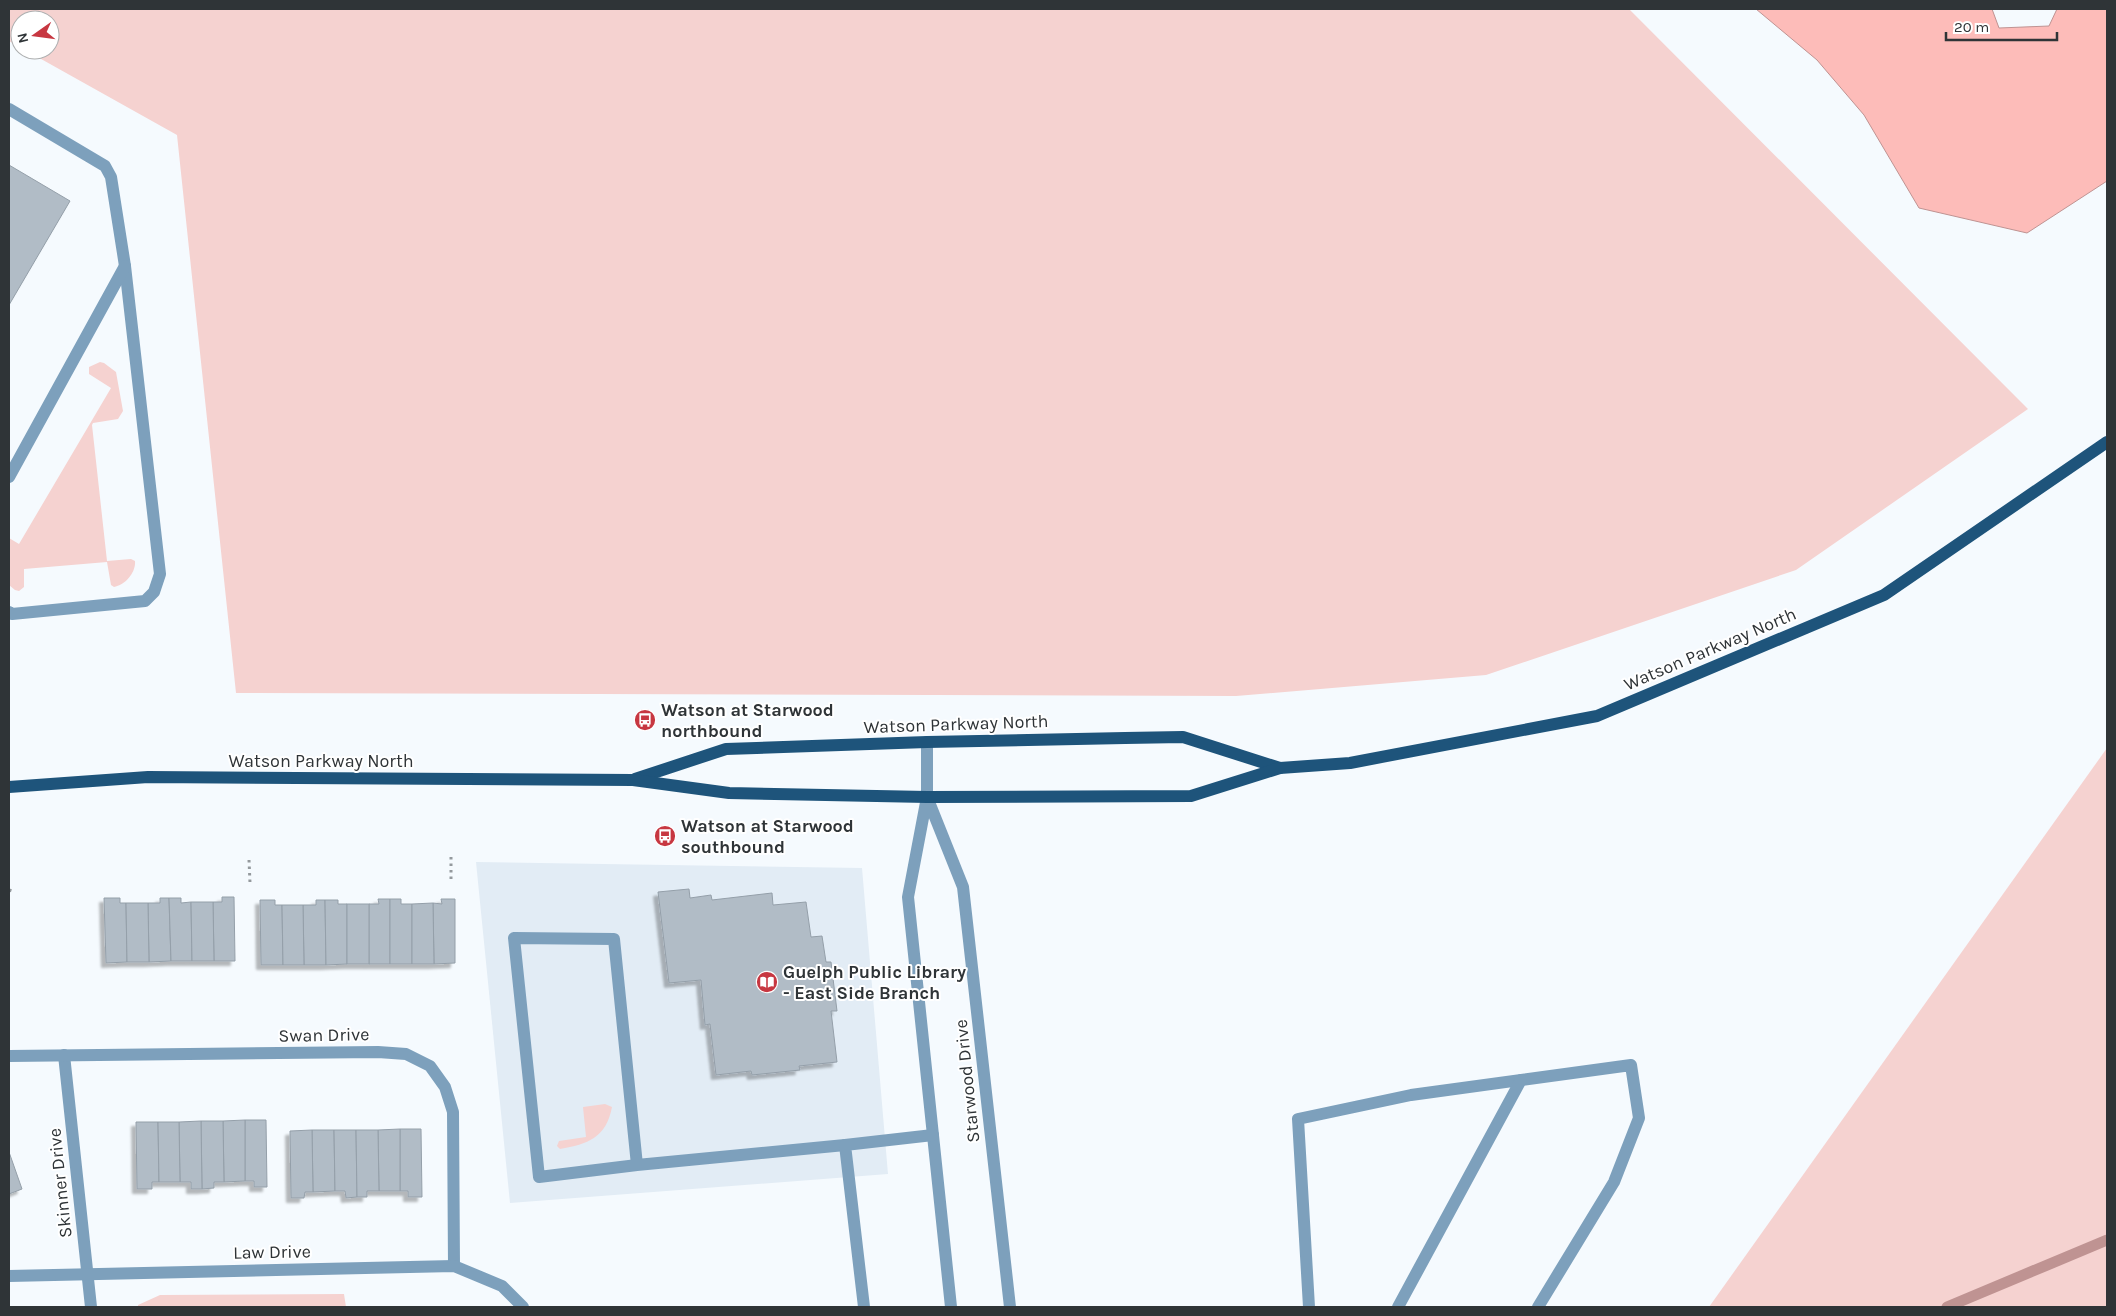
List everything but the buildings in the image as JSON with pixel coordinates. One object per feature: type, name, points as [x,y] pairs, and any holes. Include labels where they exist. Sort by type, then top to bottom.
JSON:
[{"type":"main road","name":"Watson Parkway North","points":[[9,788],[148,777],[633,780],[730,793],[927,797],[1191,796],[1280,768],[1350,763],[1596,716],[1884,595],[2107,442]]},
{"type":"main road","name":"Watson Parkway North","points":[[633,780],[726,749],[928,742],[1183,737],[1280,768]]},
{"type":"street","points":[[9,109],[105,166],[111,177],[125,266],[160,574],[154,592],[145,601],[12,614],[9,612]]},
{"type":"street","points":[[9,476],[125,266]]},
{"type":"street","name":"Starwood Drive","points":[[928,742],[927,797],[908,898],[951,1307]]},
{"type":"street","name":"Starwood Drive","points":[[927,797],[963,888],[1010,1307]]},
{"type":"street","points":[[637,1165],[614,939],[514,938],[539,1177],[637,1165],[933,1135]]},
{"type":"street","name":"Swan Drive","points":[[9,1056],[378,1052],[406,1054],[430,1066],[445,1087],[453,1112],[454,1266]]},
{"type":"street","name":"Skinner Drive","points":[[64,1055],[91,1307]]},
{"type":"street","points":[[1309,1307],[1298,1119],[1411,1095],[1631,1065],[1639,1118],[1614,1182],[1538,1307]]},
{"type":"street","points":[[1398,1307],[1521,1080]]},
{"type":"street","points":[[845,1145],[864,1307]]},
{"type":"street","name":"Law Drive","points":[[9,1276],[454,1266],[502,1286],[523,1307]]},
{"type":"path","points":[[451,857],[451,882]]},
{"type":"path","points":[[249,860],[250,883]]},
{"type":"shaded area","points":[[9,9],[1629,9],[2028,409],[1796,570],[1486,675],[1236,696],[236,693],[177,135],[43,60],[60,60],[60,10],[10,10],[9,41]]},
{"type":"shaded area","points":[[1756,9],[1992,9],[1999,28],[2049,26],[2057,9],[2107,9],[2107,181],[2027,233],[1919,208],[1864,115],[1817,60]]},
{"type":"shaded area","points":[[100,362],[116,372],[123,411],[118,419],[93,423],[92,425],[107,561],[131,559],[135,561],[134,570],[126,581],[114,587],[111,585],[107,562],[24,569],[24,587],[19,591],[15,590],[9,585],[9,538],[19,544],[111,388],[89,374],[89,367]]},
{"type":"shaded area","points":[[2107,748],[2107,1307],[1709,1307]]},
{"type":"shaded area","points":[[476,862],[862,868],[888,1174],[510,1203]]},
{"type":"shaded area","points":[[605,1104],[612,1107],[609,1118],[600,1133],[579,1145],[560,1149],[557,1146],[559,1141],[586,1137],[583,1107]]},
{"type":"shaded area","points":[[344,1294],[346,1307],[138,1307],[138,1305],[160,1295]]},
{"type":"waterway","points":[[1947,1307],[2107,1240]]},
{"type":"place","name":"Watson at Starwood northbound","points":[[645,720]]},
{"type":"place","name":"Watson at Starwood southbound","points":[[665,836]]},
{"type":"place","name":"Guelph Public Library - East Side Branch","points":[[767,982]]}]
